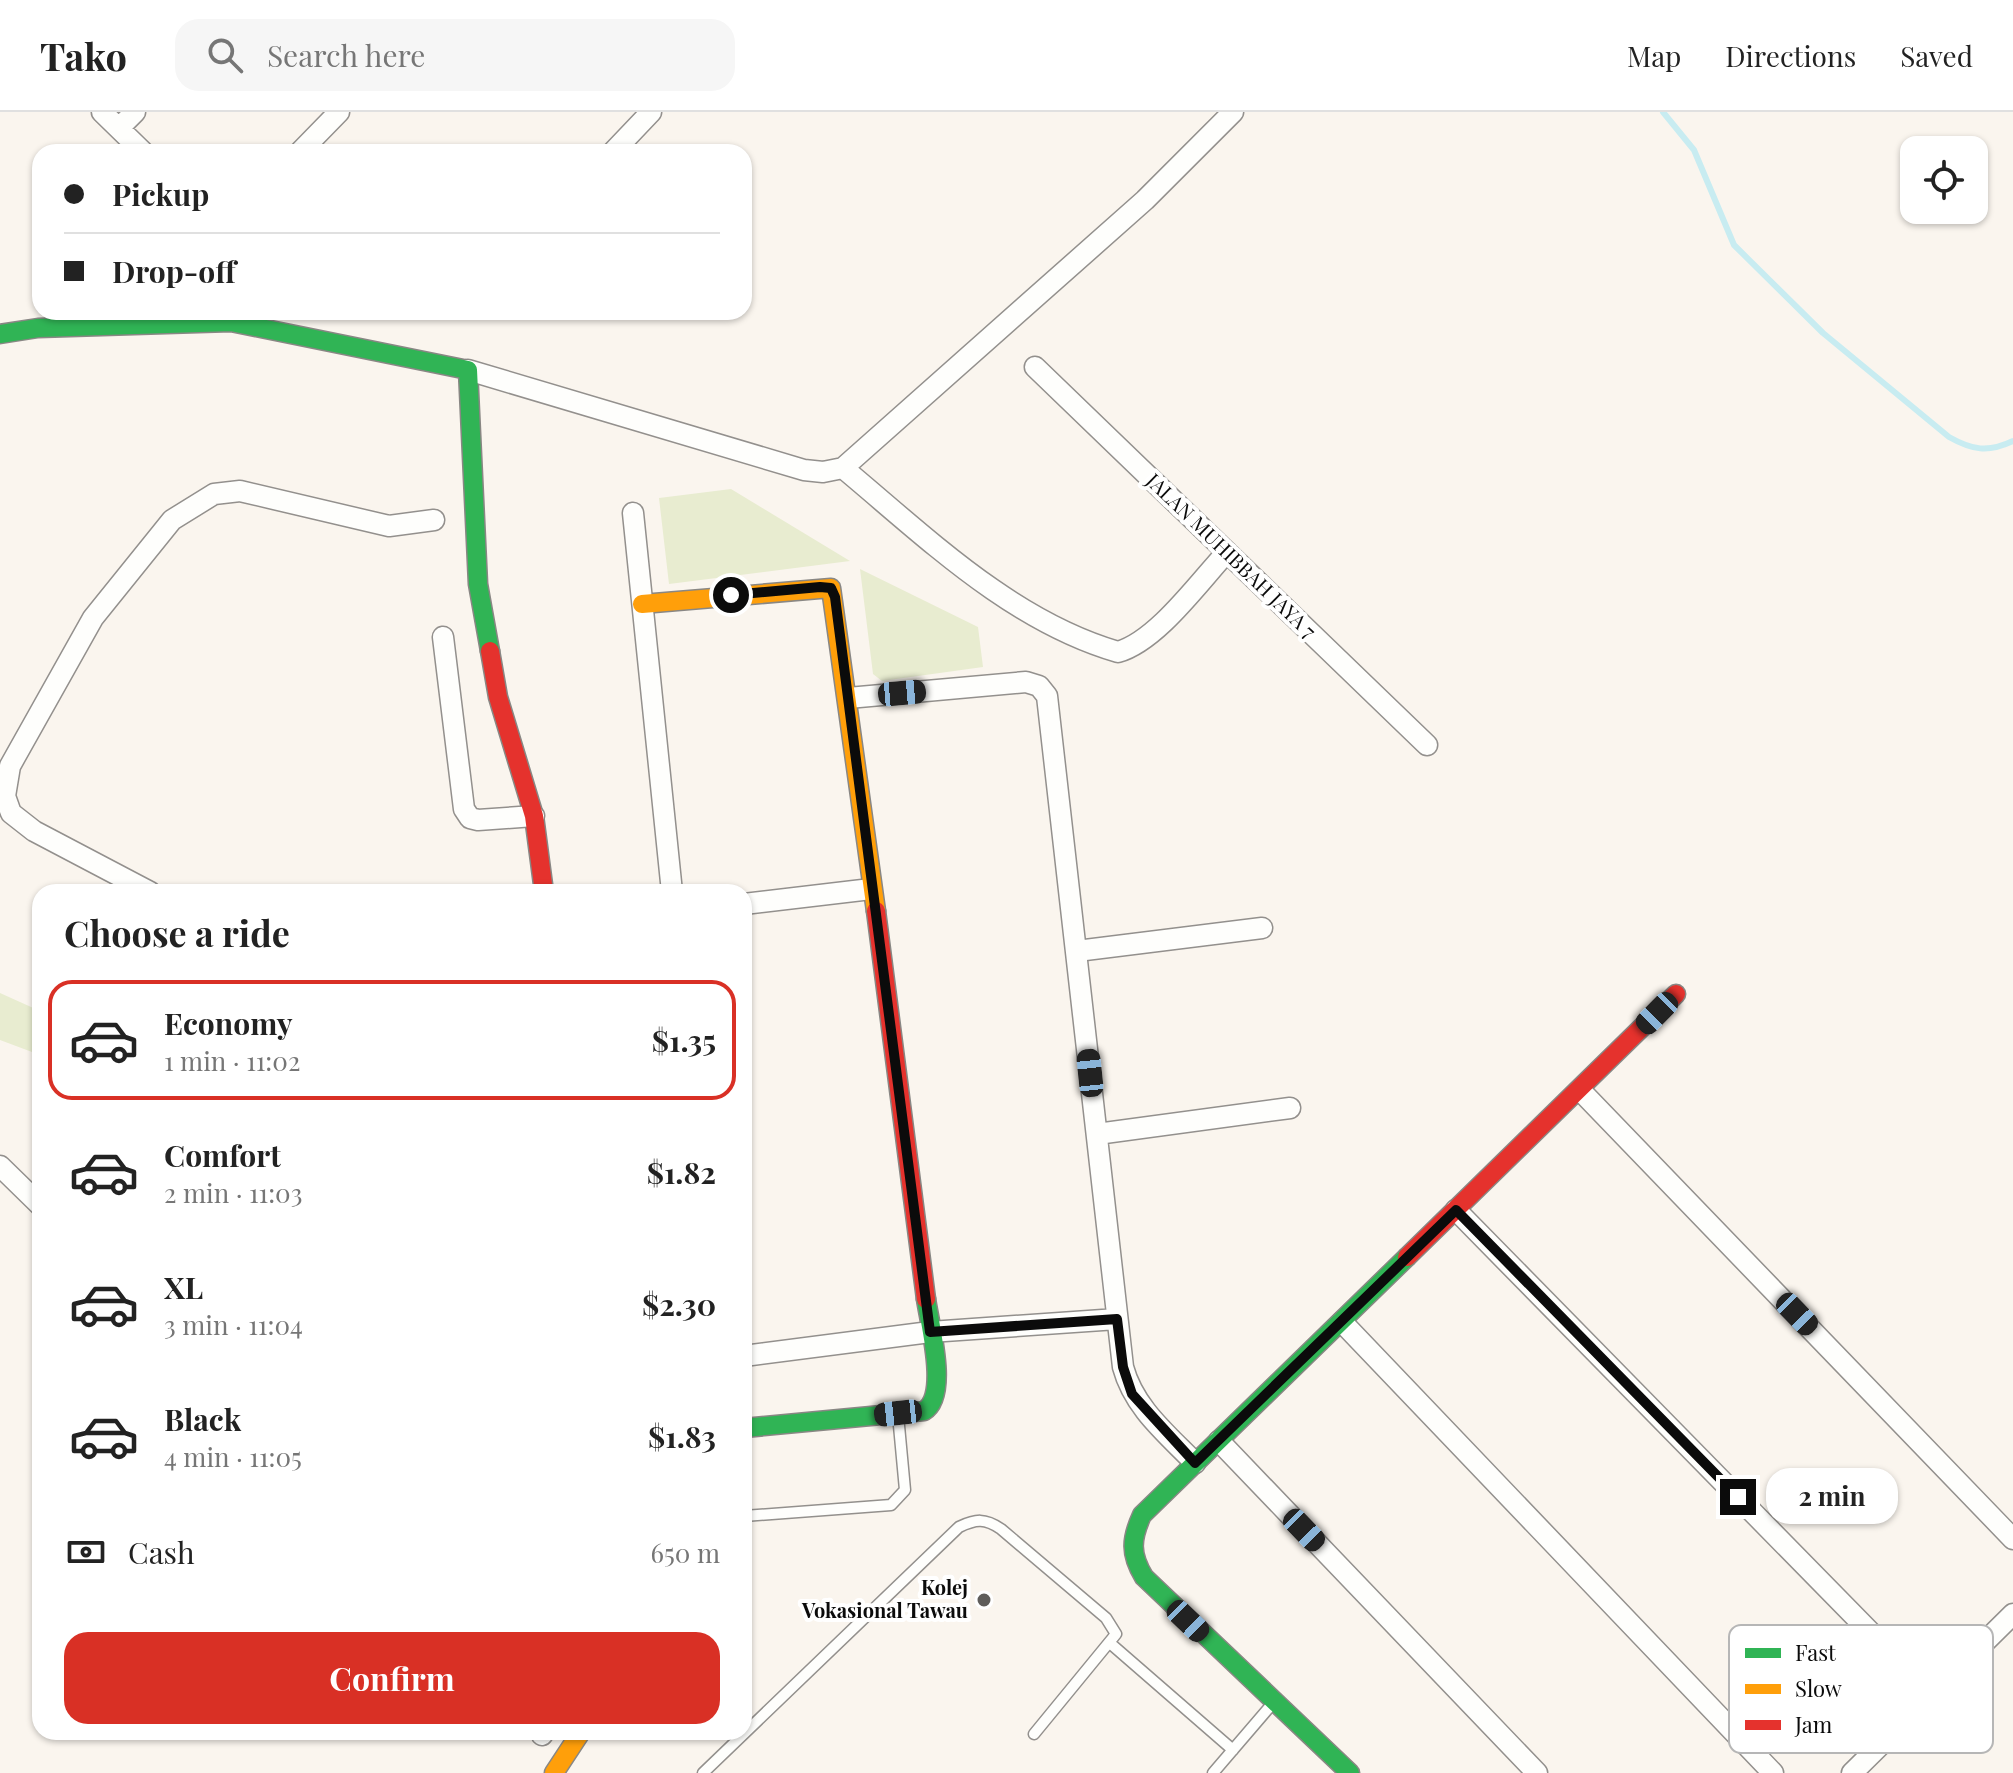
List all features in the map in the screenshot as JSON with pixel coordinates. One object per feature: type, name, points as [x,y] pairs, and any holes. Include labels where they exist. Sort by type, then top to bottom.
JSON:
[{"type":"street","points":[[102,112],[135,144]]},
{"type":"street","points":[[119,128],[135,112]]},
{"type":"street","points":[[308,144],[339,112]]},
{"type":"street","points":[[621,144],[651,112]]},
{"type":"street","points":[[243,320],[468,370],[804,470],[823,472],[843,468],[1145,200],[1233,112]]},
{"type":"street","points":[[0,334],[38,328],[178,320]]},
{"type":"street","name":"JALAN MUHIBBAH JAYA 7","points":[[1035,367],[1427,745]]},
{"type":"street","points":[[468,370],[478,584],[498,697],[534,816],[543,884]]},
{"type":"street","points":[[843,468],[999,593],[1040,618],[1118,652],[1133,648],[1150,635],[1227,552]]},
{"type":"street","points":[[135,884],[6,818],[5,781],[93,618],[179,514],[214,494],[227,491],[389,526],[434,520]]},
{"type":"street","points":[[633,513],[671,884]]},
{"type":"street","points":[[642,604],[831,588],[848,698],[936,1398],[924,1411],[752,1427]]},
{"type":"street","points":[[443,637],[466,814],[478,820],[534,816]]},
{"type":"street","points":[[848,698],[1026,682],[1039,686],[1047,696],[1123,1367],[1132,1394],[1195,1463]]},
{"type":"street","points":[[752,903],[871,889]]},
{"type":"street","points":[[1077,951],[1262,928]]},
{"type":"street","points":[[1350,1773],[1166,1600],[1133,1558],[1130,1540],[1142,1515],[1676,994]]},
{"type":"street","points":[[1580,1090],[2013,1539]]},
{"type":"street","points":[[1097,1134],[1290,1108]]},
{"type":"street","points":[[0,1166],[32,1197]]},
{"type":"street","points":[[1456,1210],[1863,1625]]},
{"type":"street","points":[[752,1355],[930,1332],[1117,1319]]},
{"type":"street","points":[[1342,1322],[1729,1727]]},
{"type":"street","points":[[1219,1441],[1537,1773]]},
{"type":"street","points":[[1993,1634],[2013,1614]]},
{"type":"street","points":[[554,1773],[576,1740]]},
{"type":"street","points":[[1754,1753],[1773,1773]]},
{"type":"street","points":[[1852,1773],[1873,1753]]},
{"type":"lane","points":[[752,1515],[891,1505],[900,1499],[905,1490],[898,1413]]},
{"type":"lane","points":[[752,1726],[959,1527],[975,1520],[989,1521],[1001,1529],[1106,1618],[1116,1634],[1111,1644],[1034,1734]]},
{"type":"lane","points":[[1111,1644],[1233,1750]]},
{"type":"lane","points":[[1213,1773],[1273,1703]]},
{"type":"lane","points":[[703,1773],[737,1740]]},
{"type":"green space","points":[[731,489],[850,561],[669,584],[659,498]]},
{"type":"green space","points":[[860,569],[978,627],[983,667],[882,681],[873,674]]},
{"type":"green space","points":[[0,993],[32,1007],[32,1052],[0,1040]]},
{"type":"waterway","points":[[1663,112],[1694,150],[1734,245],[1823,333],[1949,437],[1980,448],[2013,441]]},
{"type":"traffic: fast","points":[[0,334],[38,328],[231,322],[468,370],[478,584],[490,651]]},
{"type":"traffic: fast","points":[[1350,1773],[1144,1577],[1134,1554],[1134,1539],[1142,1515],[1407,1257]]},
{"type":"traffic: fast","points":[[752,1427],[924,1411],[931,1403],[937,1376],[926,1299]]},
{"type":"traffic: slow","points":[[642,604],[831,588],[876,911]]},
{"type":"traffic: slow","points":[[554,1773],[576,1740]]},
{"type":"traffic: jam","points":[[490,651],[498,697],[534,816],[543,884]]},
{"type":"traffic: jam","points":[[876,911],[926,1299]]},
{"type":"traffic: jam","points":[[1407,1257],[1676,994]]},
{"type":"place","name":"Kolej Vokasional Tawau","points":[[984,1600]]},
{"type":"route","points":[[731,595],[820,587],[831,588],[835,597],[930,1332],[1117,1319],[1123,1367],[1132,1394],[1195,1463],[1456,1210],[1738,1497]]}]
